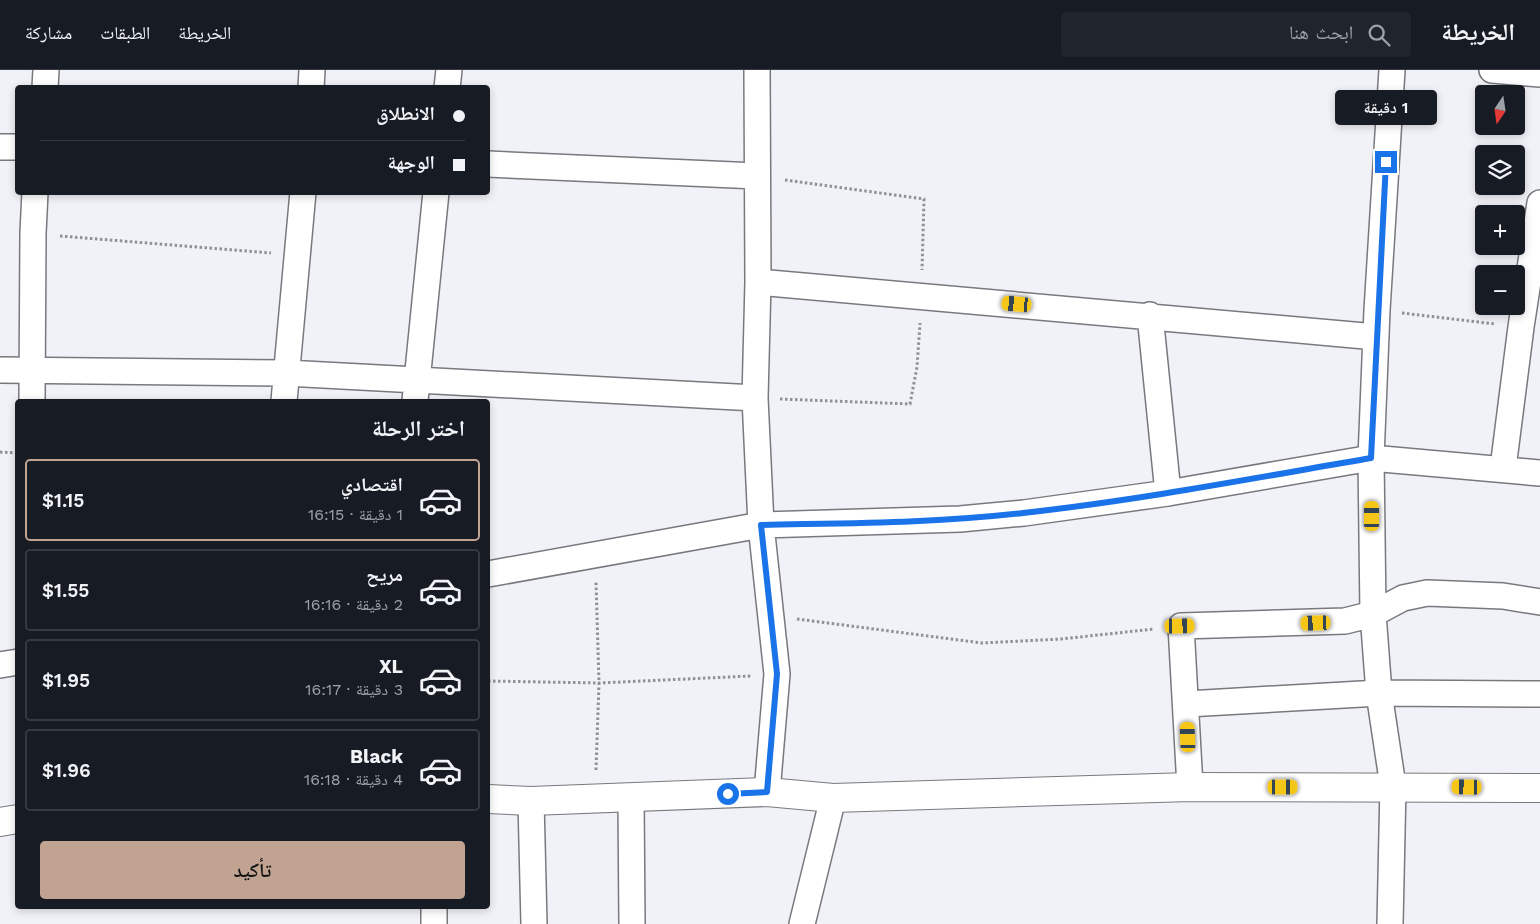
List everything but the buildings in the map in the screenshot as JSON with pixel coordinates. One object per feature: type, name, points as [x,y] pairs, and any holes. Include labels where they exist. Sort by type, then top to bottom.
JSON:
[{"type":"street","points":[[45,85],[46,70]]},
{"type":"street","points":[[311,85],[312,70]]},
{"type":"street","points":[[447,85],[448,70]]},
{"type":"street","points":[[757,70],[758,282],[756,398],[761,525],[769,615],[777,674],[767,792]]},
{"type":"street","points":[[1390,924],[1394,786],[1379,693],[1373,614],[1371,458],[1377,310],[1392,70]]},
{"type":"street","points":[[1492,70],[1540,74]]},
{"type":"street","points":[[0,146],[15,147]]},
{"type":"street","points":[[490,164],[757,176]]},
{"type":"street","points":[[32,399],[32,233],[36,195]]},
{"type":"street","points":[[284,399],[303,195]]},
{"type":"street","points":[[416,391],[436,195]]},
{"type":"street","points":[[1504,468],[1521,326],[1540,203]]},
{"type":"street","points":[[758,282],[1150,315],[1376,337]]},
{"type":"street","points":[[1150,315],[1168,493]]},
{"type":"street","points":[[0,370],[286,374],[416,391],[756,398]]},
{"type":"street","points":[[490,574],[761,525],[960,519],[1024,513],[1168,493],[1371,458],[1504,468],[1540,473]]},
{"type":"street","points":[[1190,787],[1187,704],[1180,626],[1345,621],[1373,614],[1403,598],[1427,594],[1504,596],[1540,602]]},
{"type":"street","points":[[0,665],[15,662]]},
{"type":"street","points":[[1187,704],[1379,693],[1540,694]]},
{"type":"street","points":[[490,799],[531,801],[767,792],[834,798],[1190,787],[1394,786],[1540,788]]},
{"type":"street","points":[[631,798],[632,924]]},
{"type":"street","points":[[802,924],[834,798]]},
{"type":"street","points":[[531,801],[534,924]]},
{"type":"street","points":[[0,822],[15,820]]},
{"type":"street","points":[[434,909],[434,924]]},
{"type":"path","points":[[756,398],[910,404],[917,367],[922,295],[924,199],[757,176]]},
{"type":"path","points":[[32,233],[296,256]]},
{"type":"path","points":[[1377,310],[1521,326]]},
{"type":"path","points":[[0,452],[15,453]]},
{"type":"path","points":[[594,798],[599,683],[595,554]]},
{"type":"path","points":[[769,615],[982,643],[1061,639],[1180,626]]},
{"type":"path","points":[[490,681],[599,683],[777,674]]},
{"type":"route","points":[[728,794],[767,792],[777,674],[769,615],[761,525],[960,519],[1024,513],[1168,493],[1371,458],[1386,162]]}]
